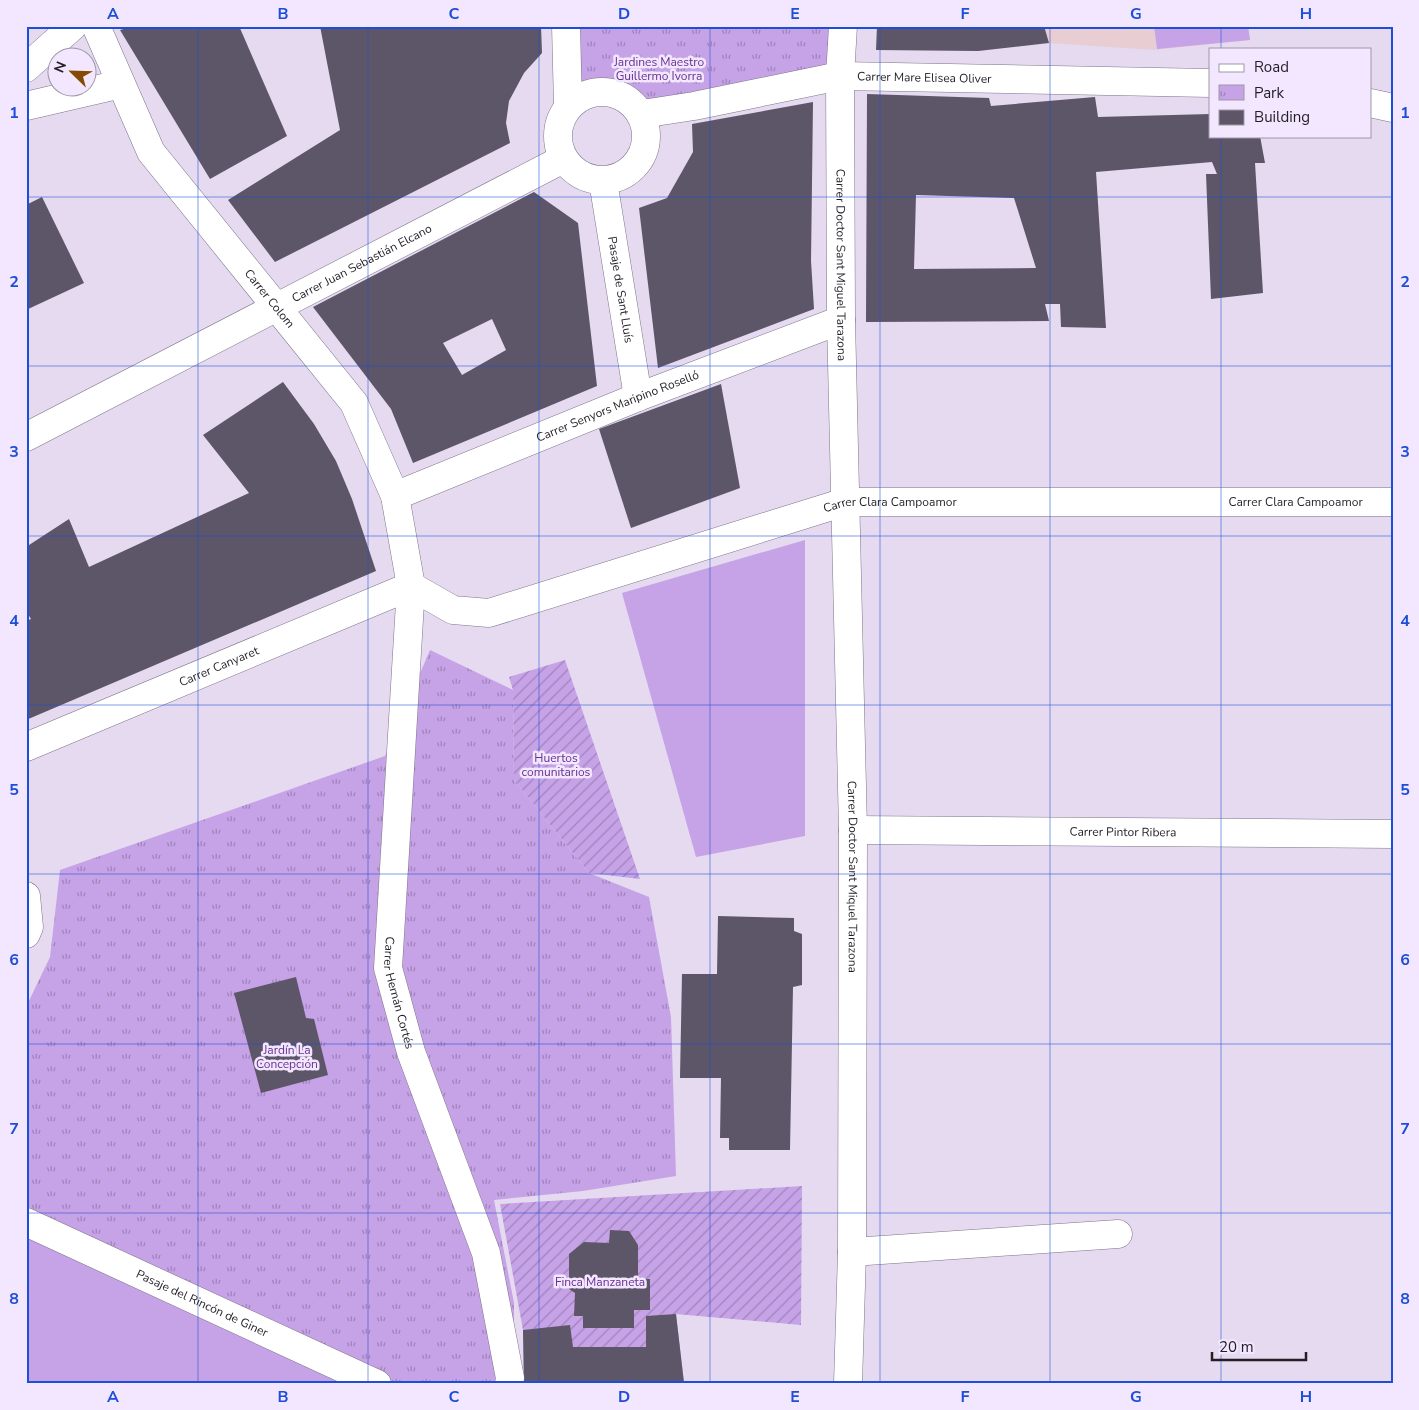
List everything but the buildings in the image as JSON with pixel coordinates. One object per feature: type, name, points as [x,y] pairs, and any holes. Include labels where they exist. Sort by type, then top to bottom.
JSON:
[{"type":"street","points":[[26,68],[73,26]]},
{"type":"street","name":"Carrer Colom","points":[[96,26],[151,152],[354,402],[395,496],[411,586]]},
{"type":"street","points":[[566,26],[568,106],[558,127],[563,159],[578,174],[603,181],[624,175],[639,162],[647,136],[642,114],[631,101],[614,92],[593,91],[568,106]]},
{"type":"street","name":"Carrer Doctor Sant Miguel Tarazona","points":[[843,26],[840,76],[841,320],[845,502]]},
{"type":"street","name":"Carrer Mare Elisea Oliver","points":[[642,114],[694,106],[840,76],[1209,83]]},
{"type":"street","points":[[26,106],[121,84]]},
{"type":"street","points":[[1372,103],[1393,108]]},
{"type":"street","name":"Carrer Juan Sebastián Elcano","points":[[26,437],[563,159]]},
{"type":"street","name":"Pasaje de Sant Lluís","points":[[603,181],[638,397]]},
{"type":"street","name":"Carrer Senyors Maripino Roselló","points":[[395,496],[638,397],[841,320]]},
{"type":"street","name":"Carrer Clara Campoamor","points":[[411,586],[453,610],[490,613],[845,502],[1393,502]]},
{"type":"street","name":"Carrer Doctor Sant Miquel Tarazona","points":[[845,502],[853,830],[852,1252],[848,1384]]},
{"type":"street","name":"Carrer Canyaret","points":[[26,747],[411,586]]},
{"type":"street","name":"Carrer Hernán Cortés","points":[[411,586],[388,968],[410,1052],[486,1253],[510,1378],[509,1384]]},
{"type":"street","name":"Carrer Pintor Ribera","points":[[853,830],[1393,834]]},
{"type":"street","points":[[26,896],[27,930]]},
{"type":"street","name":"Pasaje del Rincón de Giner","points":[[26,1222],[377,1384]]},
{"type":"street","points":[[852,1252],[1118,1234]]},
{"type":"shaded area","points":[[972,26],[1248,26],[1250,40],[1154,50],[1049,43],[978,51]]},
{"type":"green space","name":"Jardines Maestro Guillermo Ivorra","points":[[566,26],[843,26],[840,76],[642,114],[624,97],[615,92],[607,91],[589,95],[568,106]]},
{"type":"green space","points":[[1154,26],[1248,26],[1250,40],[1157,49]]},
{"type":"green space","points":[[805,540],[805,836],[696,857],[622,593]]},
{"type":"green space","name":"Jardín La Concepción","points":[[430,650],[513,690],[514,780],[589,873],[649,897],[671,1017],[676,1176],[583,1191],[494,1200],[514,1303],[514,1384],[382,1384],[26,1211],[26,1007],[50,957],[60,870],[385,756]]},
{"type":"green space","name":"Huertos comunitarios","points":[[565,660],[640,879],[589,873],[514,780],[513,690],[509,677]]},
{"type":"green space","name":"Finca Manzaneta","points":[[802,1186],[801,1325],[676,1314],[684,1383],[524,1384],[523,1330],[500,1204]]},
{"type":"green space","points":[[26,1222],[377,1384],[26,1384]]}]
